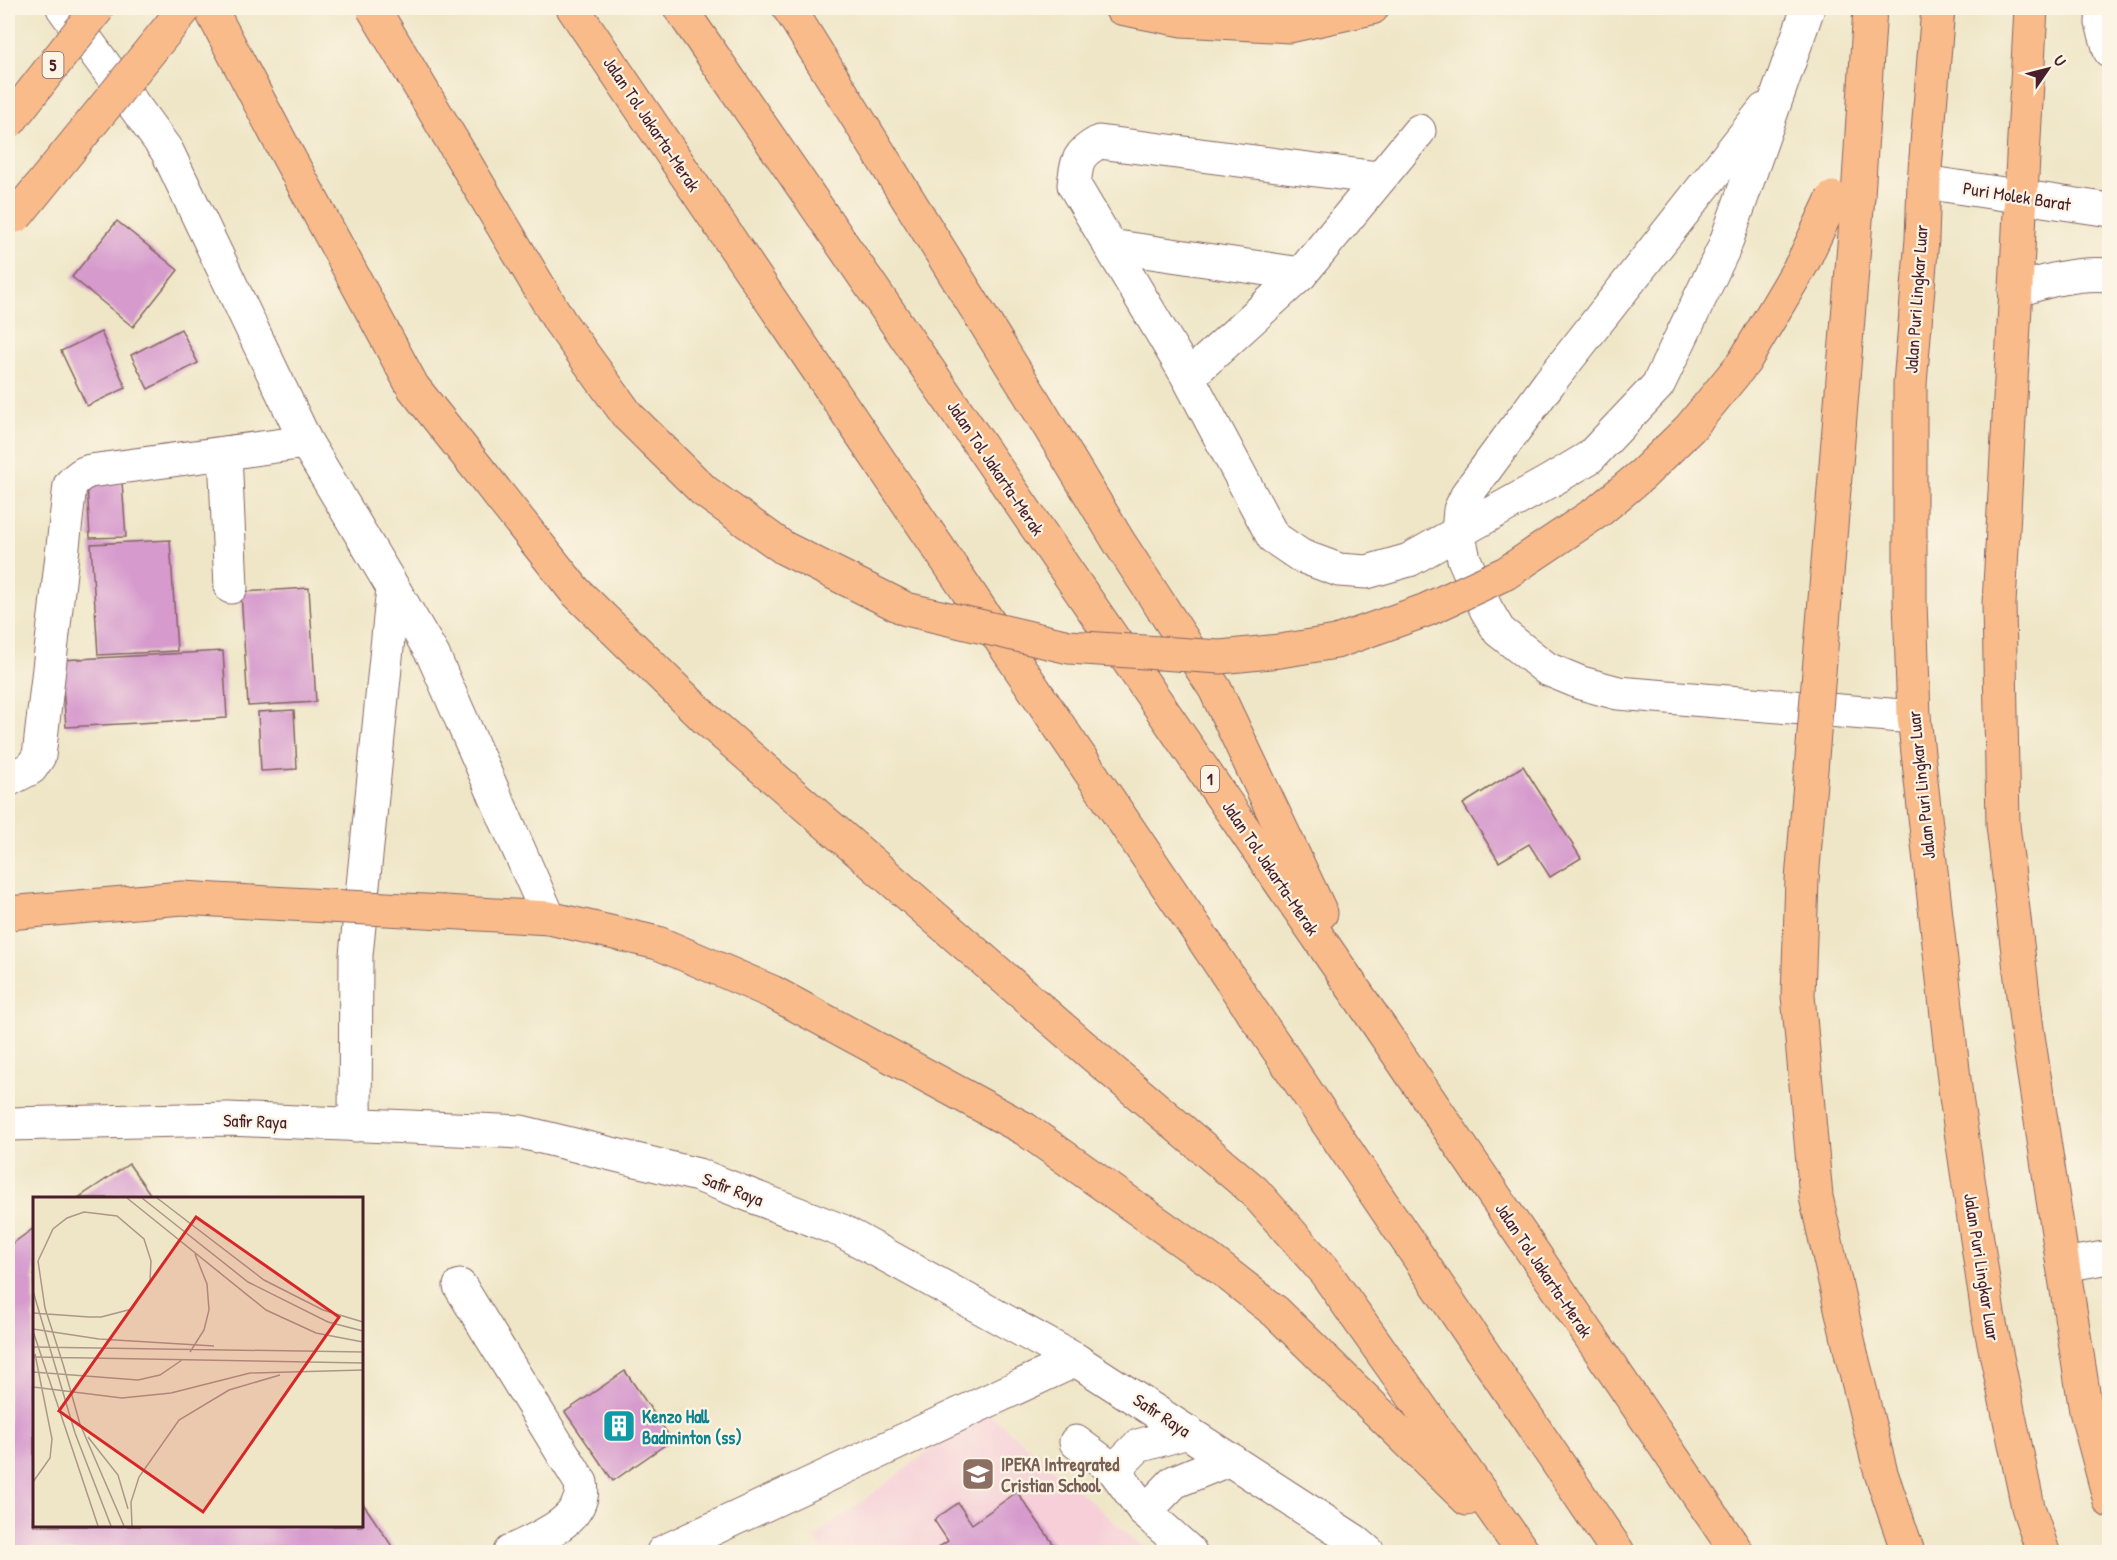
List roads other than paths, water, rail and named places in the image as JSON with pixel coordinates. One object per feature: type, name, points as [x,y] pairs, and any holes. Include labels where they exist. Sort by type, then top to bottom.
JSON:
[{"type":"main road","name":"5","points":[[8,123],[98,8]]},
{"type":"main road","points":[[12,223],[185,8]]},
{"type":"main road","points":[[210,8],[413,387],[575,591],[705,718],[1093,1055],[1254,1191],[1325,1272],[1522,1552]]},
{"type":"main road","points":[[373,8],[560,322],[628,416],[704,491],[784,548],[906,609],[1069,647],[1220,657],[1336,642],[1426,610],[1506,573],[1600,510],[1643,474],[1690,428],[1744,362],[1803,262],[1846,197]]},
{"type":"main road","name":"Jalan Tol Jakarta–Merak","points":[[573,8],[1618,1552]]},
{"type":"main road","name":"Jalan Tol Jakarta–Merak","points":[[680,8],[1737,1552]]},
{"type":"main road","points":[[789,8],[1030,395],[1119,543],[1215,689],[1364,1004]]},
{"type":"main road","points":[[1121,8],[1182,20],[1290,26],[1372,8]]},
{"type":"main road","points":[[1869,8],[1862,142],[1846,197],[1802,880],[1798,995],[1816,1197],[1852,1358],[1881,1473],[1908,1552]]},
{"type":"main road","name":"Jalan Puri Lingkar Luar","points":[[1938,8],[1910,384],[1910,602],[1914,717],[1956,1097],[1986,1302],[2028,1507],[2043,1552]]},
{"type":"main road","points":[[2031,8],[1999,604],[2003,825],[2026,1029],[2062,1265],[2086,1411],[2109,1501]]},
{"type":"main road","points":[[8,913],[182,898],[549,918],[658,943],[772,992],[1025,1129],[1211,1260],[1276,1312],[1522,1552]]},
{"type":"street","points":[[63,8],[167,151],[306,442],[433,655],[549,918]]},
{"type":"street","points":[[1378,178],[1100,142],[1086,149],[1078,160],[1074,185],[1188,377],[1273,537],[1301,556],[1339,570],[1367,572],[1409,560],[1590,457],[1658,385],[1724,248],[1808,8]]},
{"type":"street","points":[[2103,8],[2102,23],[2109,51]]},
{"type":"street","points":[[1782,87],[1549,383],[1474,484],[1462,504],[1458,532],[1464,559],[1486,609],[1499,631],[1547,669],[1581,683],[1618,693],[1914,717]]},
{"type":"street","points":[[1188,377],[1301,274],[1419,131]]},
{"type":"street","name":"Puri Molek Barat","points":[[1924,182],[2109,210]]},
{"type":"street","points":[[1110,246],[1301,274]]},
{"type":"street","points":[[2015,291],[2050,279],[2094,274],[2109,275]]},
{"type":"street","points":[[8,780],[31,768],[39,756],[70,485],[84,473],[90,471],[306,442]]},
{"type":"street","points":[[225,453],[231,587]]},
{"type":"street","points":[[355,1125],[356,955],[393,588]]},
{"type":"street","name":"Safir Raya","points":[[8,1125],[228,1119],[521,1132],[698,1175],[842,1231],[1076,1360],[1355,1541],[1368,1552]]},
{"type":"street","points":[[2062,1265],[2109,1257]]},
{"type":"street","points":[[460,1286],[581,1483],[583,1492],[572,1515],[561,1524],[510,1552]]},
{"type":"street","points":[[663,1552],[1076,1360]]},
{"type":"street","points":[[1114,1470],[1138,1446],[1188,1432]]},
{"type":"street","points":[[1076,1442],[1114,1470],[1145,1512],[1190,1552]]},
{"type":"street","points":[[1145,1512],[1174,1482],[1230,1459]]},
{"type":"place","name":"Kenzo Hall Badminton (ss)","points":[[619,1426]]},
{"type":"place","name":"IPEKA Intregrated Cristian School","points":[[978,1474]]}]
